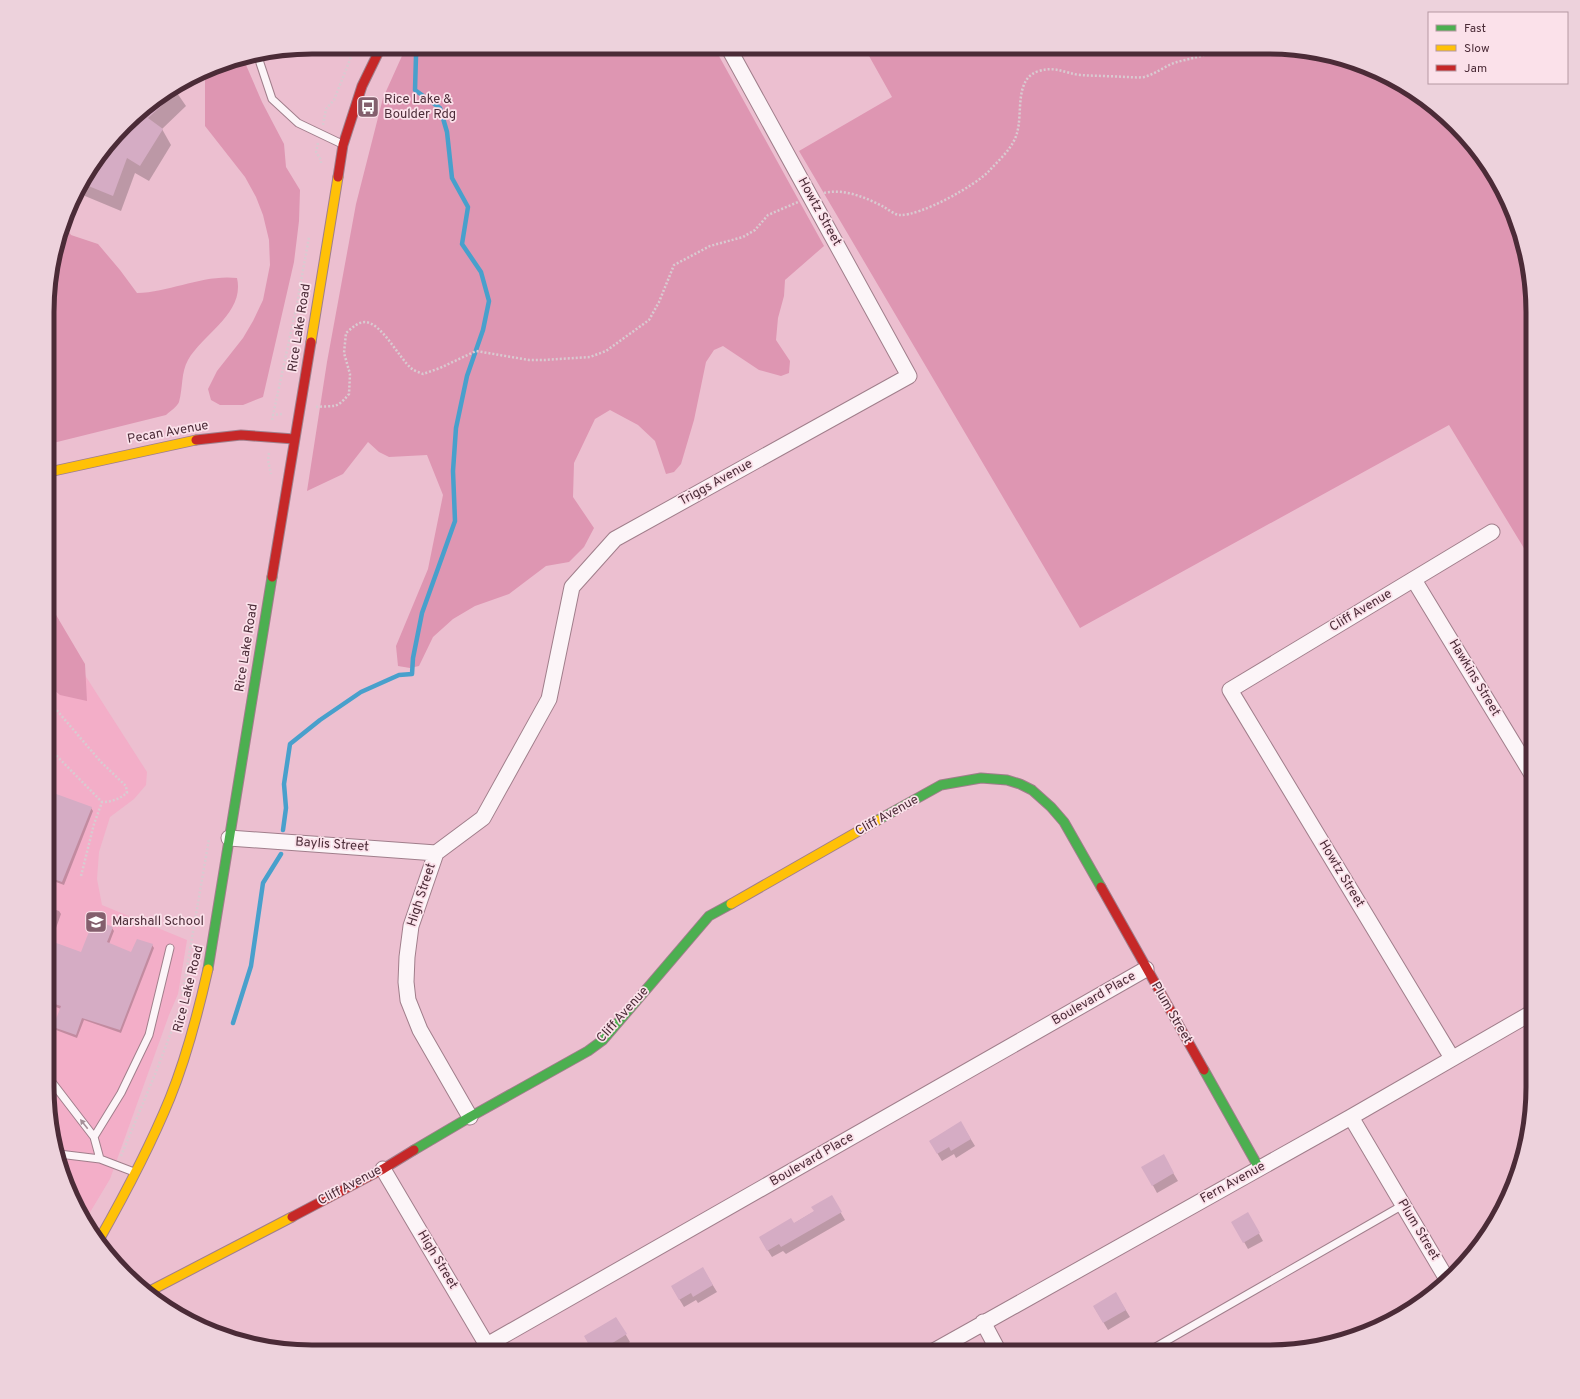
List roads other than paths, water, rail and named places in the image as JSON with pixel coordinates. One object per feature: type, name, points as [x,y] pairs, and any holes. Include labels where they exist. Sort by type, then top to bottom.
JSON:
[{"type":"street","name":"Rice Lake Road","points":[[102,1235],[136,1173],[170,1098],[196,1022],[211,956],[343,145],[362,86],[378,54]]},
{"type":"street","name":"Howtz Street","points":[[732,54],[909,376]]},
{"type":"street","name":"Triggs Avenue","points":[[564,628],[572,587],[615,539],[909,376]]},
{"type":"street","name":"Pecan Avenue","points":[[54,471],[188,441],[241,435],[294,439]]},
{"type":"street","name":"Cliff Avenue","points":[[1230,690],[1492,532]]},
{"type":"street","name":"Hawkins Street","points":[[1414,580],[1526,764]]},
{"type":"street","name":"High Street","points":[[470,1117],[420,1030],[408,1000],[406,982],[407,957],[411,926],[436,853],[483,818],[549,699],[564,628]]},
{"type":"street","name":"Howtz Street","points":[[1230,690],[1452,1058]]},
{"type":"street","name":"Cliff Avenue","points":[[152,1290],[383,1169],[470,1117],[588,1051],[603,1040],[709,916],[941,786],[964,779],[988,777],[1012,780],[1043,798]]},
{"type":"street","name":"Plum Street","points":[[1043,798],[1064,822],[1259,1168]]},
{"type":"street","name":"Baylis Street","points":[[229,838],[436,853]]},
{"type":"street","name":"Boulevard Place","points":[[495,1345],[1146,969]]},
{"type":"street","name":"Fern Avenue","points":[[944,1345],[1351,1117],[1526,1016]]},
{"type":"street","name":"Plum Street","points":[[1351,1117],[1444,1275]]},
{"type":"street","name":"High Street","points":[[383,1169],[483,1345]]},
{"type":"street","points":[[983,1322],[995,1345]]},
{"type":"lane","points":[[260,60],[272,99],[298,123],[343,145]]},
{"type":"lane","points":[[94,1137],[121,1093],[149,1035],[170,948]]},
{"type":"lane","points":[[54,1088],[94,1137],[100,1159]]},
{"type":"lane","points":[[63,1155],[100,1159],[136,1173]]},
{"type":"lane","points":[[1159,1345],[1403,1205]]},
{"type":"waterway","points":[[283,830],[286,808],[284,784],[290,744],[320,720],[361,692],[399,675],[412,674],[413,658],[422,613],[455,521],[453,471],[456,428],[467,376],[483,330],[489,301],[481,272],[462,244],[468,207],[452,178],[447,132],[440,108],[415,90],[417,54]]},
{"type":"waterway","points":[[233,1023],[251,966],[263,883],[281,854]]},
{"type":"place","name":"Rice Lake & Boulder Rdg","points":[[368,107]]},
{"type":"place","name":"Marshall School","points":[[96,922]]}]
